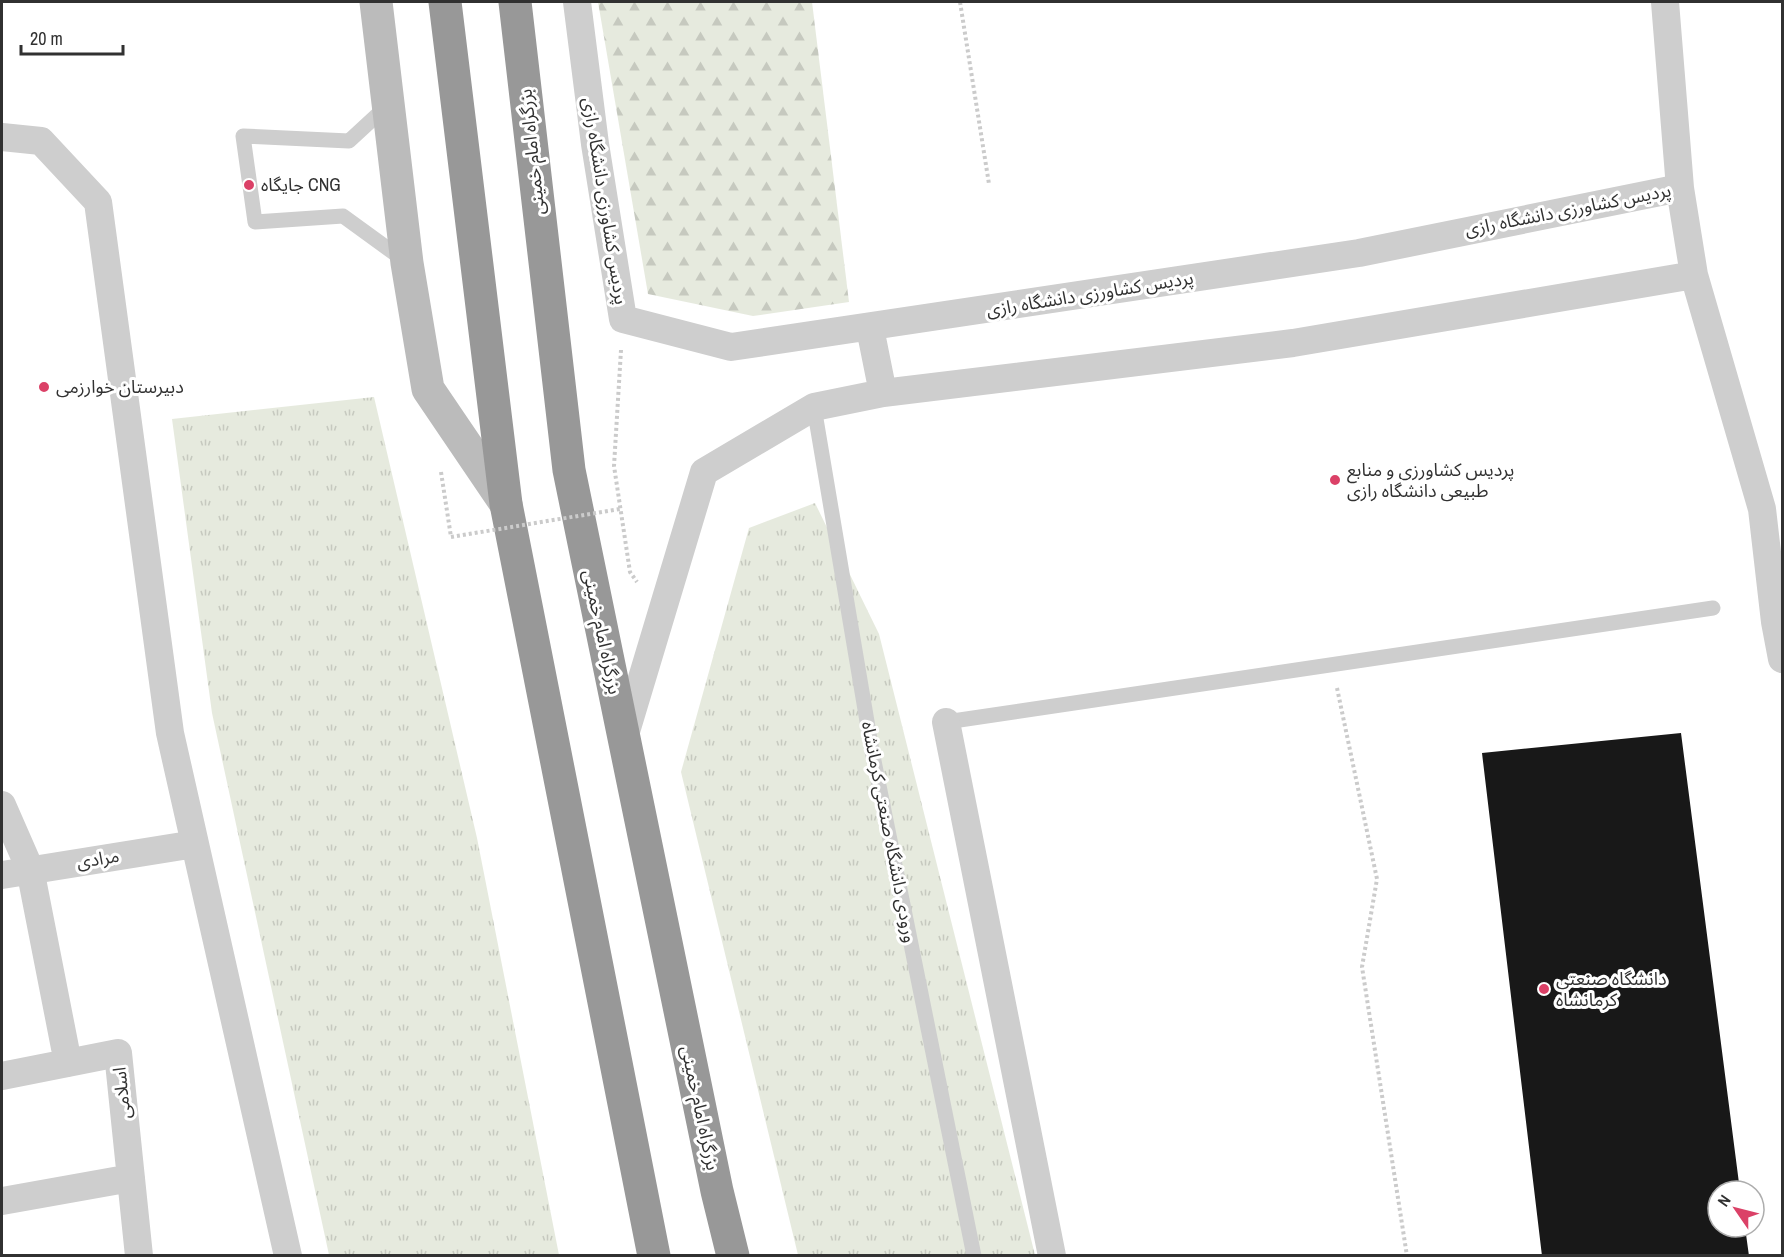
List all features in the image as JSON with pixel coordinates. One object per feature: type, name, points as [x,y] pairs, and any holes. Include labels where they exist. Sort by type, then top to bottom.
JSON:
[{"type":"highway","points":[[445,2],[506,504],[654,1256]]},
{"type":"highway","name":"بزرگراه امام خمینی","points":[[515,2],[569,470],[717,1191],[733,1256]]},
{"type":"street","points":[[376,2],[407,262],[428,389],[506,504]]},
{"type":"street","name":"پردیس کشاورزی دانشگاه رازی","points":[[577,2],[594,144],[623,319],[730,347],[870,328],[1359,253],[1680,188],[1694,275],[1772,507],[1775,622],[1782,659]]},
{"type":"street","points":[[1665,2],[1680,188]]},
{"type":"street","points":[[2,137],[40,141],[98,202],[170,733],[288,1256]]},
{"type":"street","points":[[624,738],[704,472],[814,407],[883,393],[1293,344],[1694,275]]},
{"type":"street","points":[[870,328],[883,393]]},
{"type":"street","points":[[946,722],[1052,1256]]},
{"type":"street","points":[[2,805],[30,869],[68,1063]]},
{"type":"street","name":"مرادی","points":[[2,874],[195,844]]},
{"type":"street","name":"اسلامی","points":[[2,1076],[118,1053],[139,1256]]},
{"type":"street","points":[[2,1201],[131,1178]]},
{"type":"lane","points":[[388,105],[349,141],[243,136],[255,222],[343,216],[407,262]]},
{"type":"lane","name":"ورودی دانشگاه صنعتی کرمانشاه","points":[[814,407],[872,751],[974,1256]]},
{"type":"lane","points":[[946,722],[1713,608]]},
{"type":"path","points":[[960,2],[989,184]]},
{"type":"path","points":[[623,319],[614,466],[630,572]]},
{"type":"path","points":[[441,472],[452,537],[620,509]]},
{"type":"path","points":[[1332,664],[1377,879],[1362,967],[1407,1256]]},
{"type":"green space","points":[[598,2],[812,2],[849,302],[753,316],[648,294]]},
{"type":"green space","points":[[374,397],[477,838],[559,1255],[329,1255],[212,713],[172,419]]},
{"type":"green space","points":[[815,503],[879,634],[1035,1255],[798,1255],[681,772],[749,528]]},
{"type":"building","points":[[1681,733],[1738,1179],[1706,1179],[1706,1239],[1747,1239],[1749,1256],[1542,1256],[1482,753]]},
{"type":"place","name":"جایگاه CNG","points":[[249,185]]},
{"type":"place","name":"دبیرستان خوارزمی","points":[[44,387]]},
{"type":"place","name":"پردیس کشاورزی و منابع طبیعی دانشگاه رازی","points":[[1335,480]]},
{"type":"place","name":"دانشگاه صنعتی کرمانشاه","points":[[1544,989]]}]
